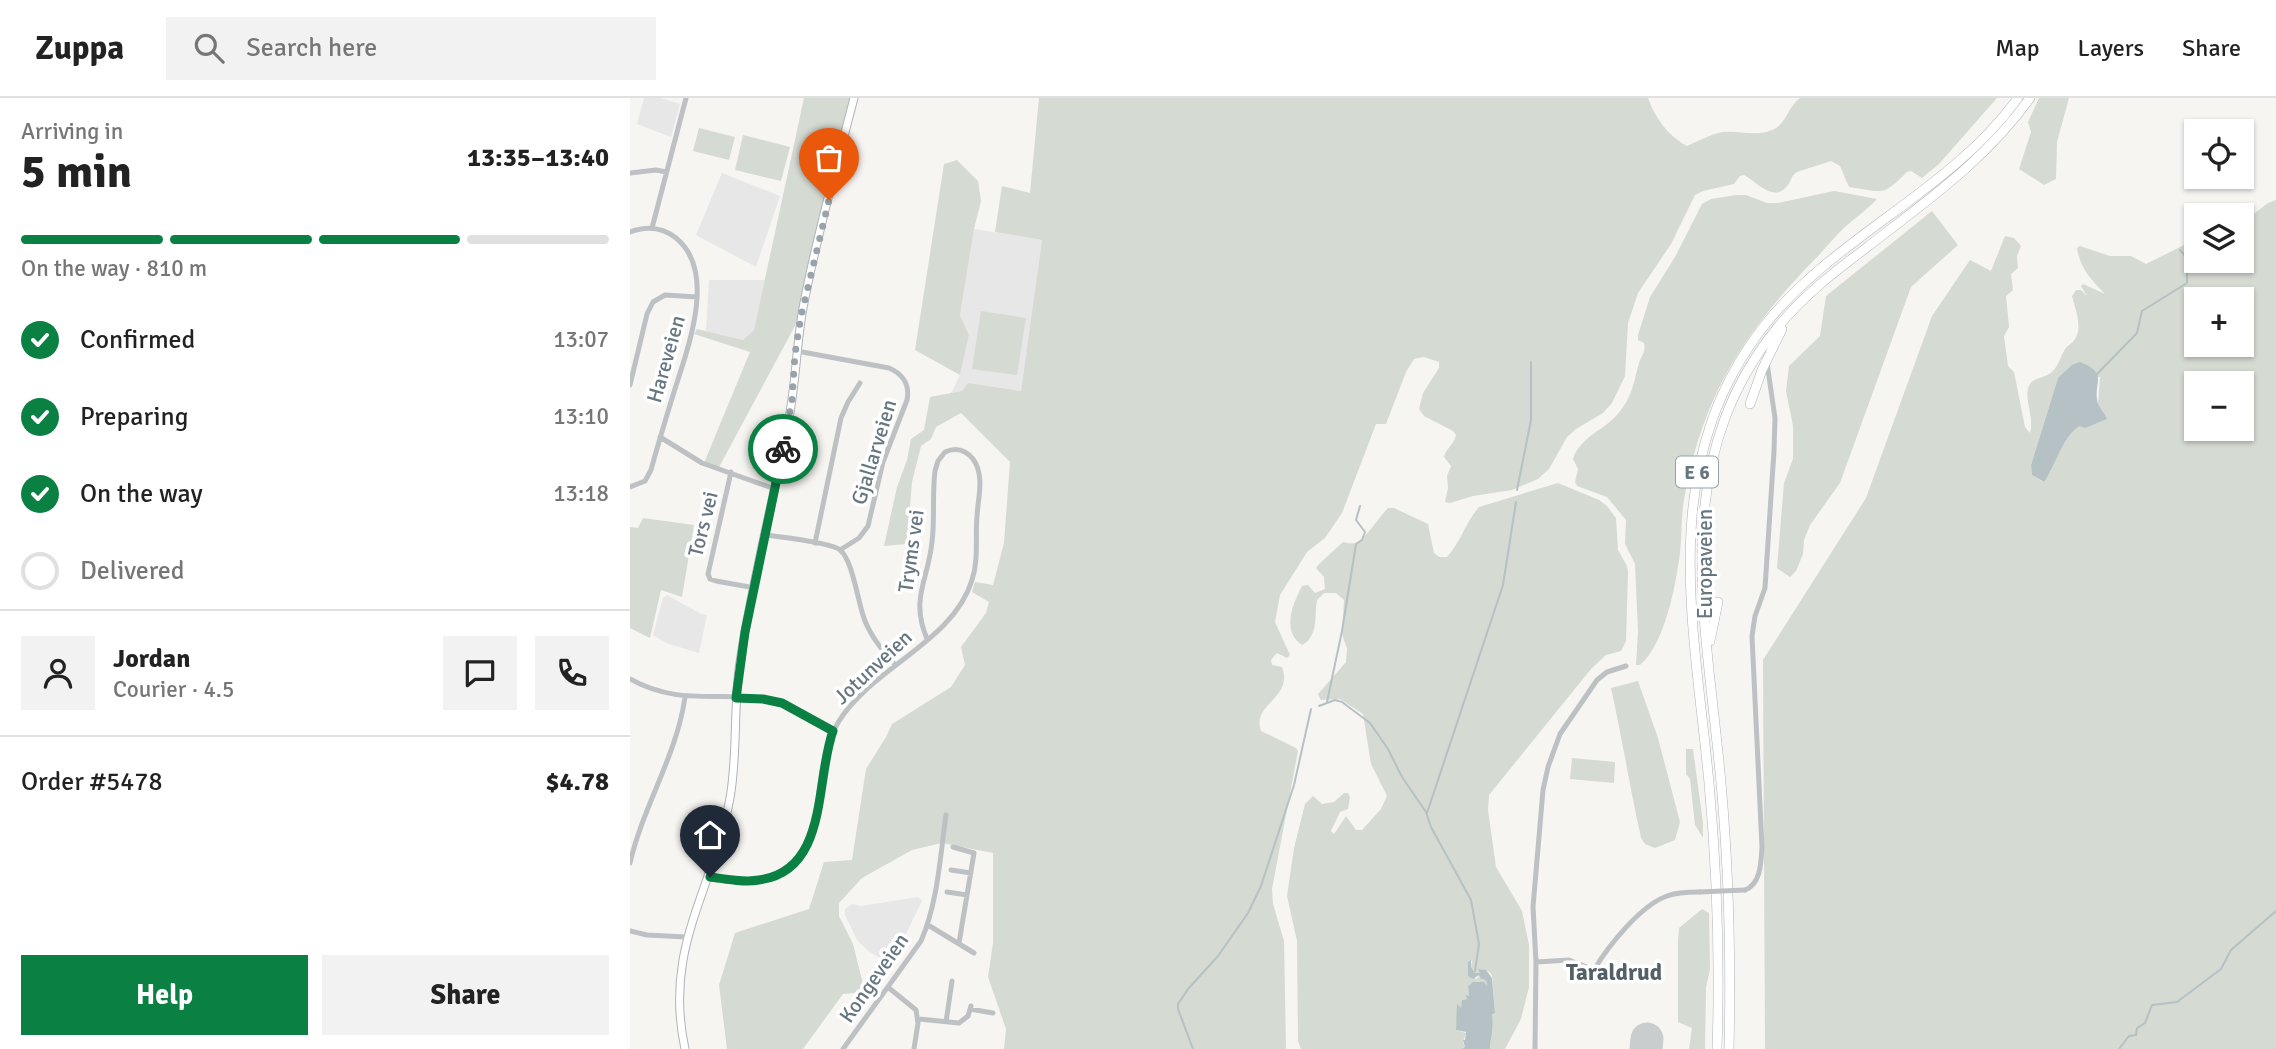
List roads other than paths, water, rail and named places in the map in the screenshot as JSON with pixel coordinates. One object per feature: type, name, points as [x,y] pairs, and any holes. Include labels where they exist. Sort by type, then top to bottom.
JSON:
[{"type":"highway","name":"Europaveien","points":[[1717,1049],[1716,885],[1690,562],[1692,505],[1704,446],[1720,400],[1736,368],[1781,306],[1819,271],[1969,155],[2018,98]]},
{"type":"highway","name":"Europaveien","points":[[1729,1049],[1727,858],[1708,657],[1701,543],[1709,474],[1723,424],[1739,387],[1763,347],[1790,313],[1821,283],[1949,184],[1987,150],[2030,98]]},
{"type":"highway","name":"E 6","points":[[1750,404],[1767,360],[1790,313]]},
{"type":"highway","name":"E 6","points":[[1708,657],[1718,602]]},
{"type":"street","points":[[630,232],[652,228],[686,98]]},
{"type":"street","points":[[685,1049],[678,995],[686,937],[723,828],[730,795],[741,653],[792,400],[796,351],[806,290],[854,98]]},
{"type":"street","points":[[630,173],[648,170],[666,172]]},
{"type":"street","name":"Hareveien","points":[[630,487],[640,484],[648,475],[692,334],[696,296],[694,268],[688,253],[673,236],[652,228]]},
{"type":"street","points":[[630,385],[650,307],[665,295],[696,296]]},
{"type":"street","name":"Gjallarveien","points":[[796,351],[889,368],[902,376],[908,390],[907,400],[883,462],[867,529],[859,538],[840,550]]},
{"type":"street","points":[[1536,962],[1569,960],[1594,970],[1616,939],[1648,907],[1672,894],[1745,890],[1756,881],[1762,847],[1752,636],[1766,581],[1774,451],[1774,410],[1767,360]]},
{"type":"street","points":[[815,543],[840,421],[860,383]]},
{"type":"street","points":[[660,438],[702,463],[775,489]]},
{"type":"street","name":"Tryms vei","points":[[927,639],[919,602],[932,544],[935,471],[938,461],[948,450],[958,449],[968,453]]},
{"type":"street","name":"Jotunveien","points":[[707,877],[764,880],[786,870],[800,857],[812,835],[826,755],[833,731],[851,704],[946,623],[961,605],[973,577],[980,478],[977,466],[968,453]]},
{"type":"street","name":"Tors vei","points":[[732,472],[708,576],[712,580],[755,588]]},
{"type":"street","points":[[766,535],[840,550],[849,566],[868,627],[895,666]]},
{"type":"street","points":[[1535,1049],[1534,878],[1543,790],[1550,757],[1560,734],[1597,680],[1607,672],[1626,666]]},
{"type":"street","points":[[630,679],[655,691],[685,697],[763,699],[782,703],[833,731]]},
{"type":"street","points":[[630,863],[679,730],[685,697]]},
{"type":"street","name":"Kongeveien","points":[[843,1049],[921,941],[928,925],[946,815]]},
{"type":"street","points":[[953,847],[974,853],[959,943]]},
{"type":"street","points":[[951,870],[971,873]]},
{"type":"street","points":[[947,892],[967,895]]},
{"type":"street","name":"Kongeveien","points":[[928,925],[974,953]]},
{"type":"street","points":[[630,931],[647,935],[686,937]]},
{"type":"street","points":[[946,1021],[953,981]]},
{"type":"street","points":[[888,988],[916,1010],[919,1019],[914,1049]]},
{"type":"street","points":[[919,1019],[961,1022],[968,1016],[971,1007],[993,1013]]},
{"type":"waterway","points":[[2097,374],[2137,333],[2142,311],[2187,283],[2187,258],[2180,250]]},
{"type":"waterway","points":[[1517,490],[1531,420],[1531,362]]},
{"type":"waterway","points":[[1427,813],[1503,585],[1516,502]]},
{"type":"waterway","points":[[1327,702],[1356,544],[1362,540],[1365,532],[1356,520],[1360,506]]},
{"type":"waterway","points":[[1319,706],[1335,700],[1342,702],[1370,723],[1426,812],[1431,827],[1471,900],[1479,944],[1475,971]]},
{"type":"waterway","points":[[1193,1049],[1178,1004],[1218,956],[1248,913],[1261,886],[1294,785],[1311,709]]},
{"type":"waterway","points":[[2119,1049],[2129,1036],[2136,1035],[2137,1028],[2145,1023],[2152,1005],[2177,1002],[2221,969],[2231,950],[2276,911]]},
{"type":"district","name":"Taraldrud","points":[[1614,972]]}]
